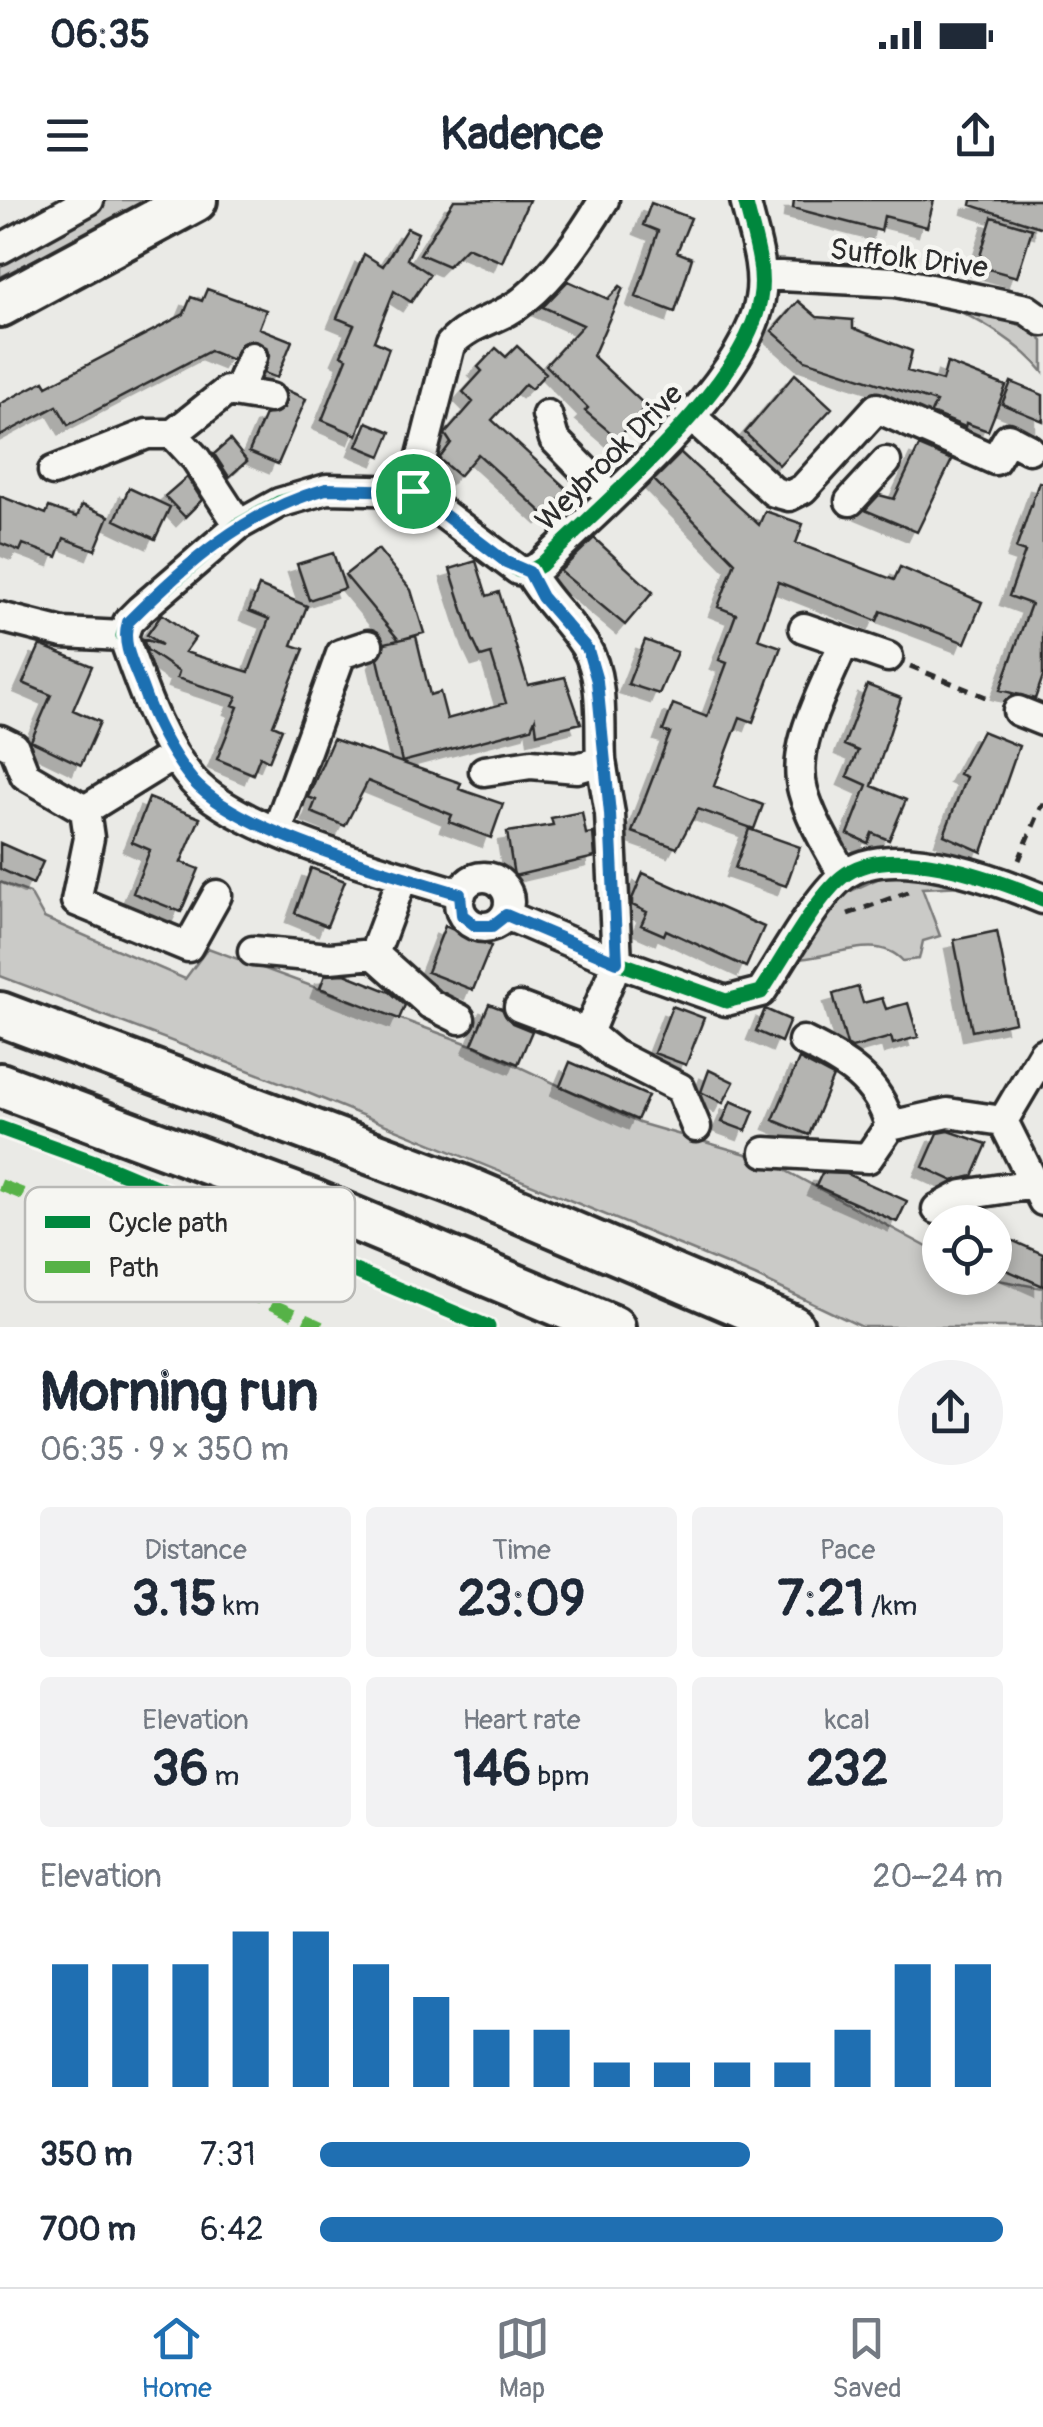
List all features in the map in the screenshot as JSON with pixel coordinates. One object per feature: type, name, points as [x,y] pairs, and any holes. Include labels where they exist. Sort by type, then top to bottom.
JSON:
[{"type":"highway","points":[[0,305],[195,200]]},
{"type":"highway","points":[[0,1014],[468,1189],[792,1327]]},
{"type":"highway","points":[[0,1085],[273,1187]]},
{"type":"highway","points":[[355,1219],[598,1322]]},
{"type":"street","points":[[0,249],[89,200]]},
{"type":"street","points":[[604,200],[580,238],[522,302],[464,330],[450,345],[413,491],[326,489],[279,503],[239,525],[128,622],[124,636],[146,699],[174,754],[195,783],[227,806],[277,831],[460,894],[475,878],[493,878],[509,895],[506,915],[617,962],[726,1000],[762,992],[843,875],[887,862],[950,866],[1043,899]]},
{"type":"street","name":"Weybrook Drive","points":[[413,491],[506,562],[529,572],[690,415],[737,355],[755,320],[762,275],[746,200]]},
{"type":"street","name":"Suffolk Drive","points":[[762,275],[896,282],[1026,309],[1043,320]]},
{"type":"street","points":[[237,392],[252,357]]},
{"type":"street","points":[[53,471],[147,434],[173,434],[226,390],[270,398]]},
{"type":"street","points":[[690,415],[774,492],[789,496],[803,490],[877,408],[995,460],[1008,438],[1030,448]]},
{"type":"street","points":[[547,415],[554,440],[610,496]]},
{"type":"street","points":[[173,434],[196,459],[239,525]]},
{"type":"street","points":[[838,452],[868,482]]},
{"type":"street","points":[[529,572],[542,597],[588,650],[597,681],[589,765],[610,814],[617,962],[588,1033]]},
{"type":"street","points":[[0,617],[63,633],[124,636]]},
{"type":"street","points":[[804,628],[888,657]]},
{"type":"street","points":[[843,875],[802,788],[801,766],[808,731],[844,642]]},
{"type":"street","points":[[277,831],[341,654],[368,645]]},
{"type":"street","points":[[0,740],[14,746],[24,775],[84,810],[90,838],[76,901],[188,948],[217,895]]},
{"type":"street","points":[[84,810],[174,754]]},
{"type":"street","points":[[484,772],[531,764],[589,765]]},
{"type":"street","points":[[374,954],[403,876]]},
{"type":"street","points":[[254,951],[330,958],[374,954],[430,1004],[460,1020]]},
{"type":"street","points":[[519,1007],[588,1033],[613,1054],[680,1088],[696,1128]]},
{"type":"street","points":[[803,1041],[850,1064],[883,1100],[890,1126]]},
{"type":"street","points":[[1003,1121],[1043,1053]]},
{"type":"street","points":[[765,1152],[868,1158],[890,1126],[948,1113],[1003,1121]]},
{"type":"street","points":[[946,1205],[964,1195],[1039,1193],[1003,1121]]},
{"type":"path","points":[[888,657],[1031,716]]},
{"type":"path","points":[[1008,884],[1043,803]]},
{"type":"path","points":[[834,920],[922,888]]},
{"type":"shaded area","points":[[108,200],[153,200],[0,277],[0,255]]},
{"type":"shaded area","points":[[924,294],[1014,317],[1043,341],[1043,372],[1003,336]]},
{"type":"shaded area","points":[[899,869],[965,886],[922,888],[940,936],[923,941],[919,959],[903,961],[877,948],[784,958],[831,900]]},
{"type":"shaded area","points":[[0,882],[30,893],[44,918],[185,979],[208,948],[477,1047],[639,1123],[764,1159],[922,1244],[922,1295],[1012,1295],[1012,1282],[1043,1288],[1043,1327],[862,1327],[755,1276],[303,1091],[0,976]]},
{"type":"building","points":[[454,200],[529,200],[502,262],[467,247],[448,266],[420,254]]},
{"type":"building","points":[[794,200],[934,200],[927,227],[884,216],[881,231],[793,208]]},
{"type":"building","points":[[972,200],[1043,200],[1043,228],[971,205]]},
{"type":"building","points":[[651,203],[691,218],[677,252],[692,258],[675,312],[636,297],[658,231],[643,225]]},
{"type":"building","points":[[992,217],[1032,229],[1017,277],[977,266]]},
{"type":"building","points":[[407,228],[418,233],[407,259],[430,274],[411,302],[394,291],[374,341],[389,348],[357,435],[322,420],[347,358],[341,355],[354,325],[337,318],[364,254],[383,266]]},
{"type":"building","points":[[568,281],[608,299],[620,286],[623,288],[593,356],[646,406],[618,439],[585,411],[588,408],[546,365],[583,325],[543,307]]},
{"type":"building","points":[[207,289],[266,310],[259,328],[292,341],[277,378],[264,373],[269,356],[266,347],[249,340],[241,344],[232,360],[210,351],[68,425],[57,406],[0,436],[0,404],[44,381],[47,386],[184,314],[191,297],[202,301]]},
{"type":"building","points":[[798,301],[817,317],[853,320],[853,328],[912,351],[907,371],[942,381],[947,363],[1006,386],[988,431],[966,423],[965,427],[931,413],[936,402],[805,360],[772,331]]},
{"type":"building","points":[[517,346],[546,373],[531,389],[525,384],[492,420],[568,490],[545,515],[478,454],[459,476],[439,459],[451,443],[445,434],[473,402],[463,392],[482,371],[478,367],[496,348],[506,357]]},
{"type":"building","points":[[795,374],[832,408],[779,465],[745,433]]},
{"type":"building","points":[[1011,382],[1043,395],[1043,421],[1002,404]]},
{"type":"building","points":[[284,389],[306,399],[278,464],[249,452],[265,415],[284,408]]},
{"type":"building","points":[[367,422],[391,432],[381,456],[357,446]]},
{"type":"building","points":[[230,440],[247,461],[229,477],[214,454]]},
{"type":"building","points":[[919,446],[952,460],[917,532],[865,510],[879,495],[894,499]]},
{"type":"building","points":[[681,453],[759,525],[765,511],[803,524],[796,543],[894,580],[900,567],[982,602],[965,643],[881,611],[877,621],[778,582],[758,639],[781,647],[753,722],[740,717],[714,786],[763,805],[754,829],[698,809],[677,848],[632,832],[670,733],[663,731],[673,704],[707,717],[727,663],[719,660],[736,614],[718,607],[735,562],[654,480]]},
{"type":"building","points":[[187,477],[202,500],[185,517],[165,496]]},
{"type":"building","points":[[1039,482],[1043,483],[1043,676],[1035,699],[1000,690],[1031,604],[1009,596],[1025,552],[1016,549]]},
{"type":"building","points":[[129,488],[170,507],[155,539],[115,520]]},
{"type":"building","points":[[0,496],[46,514],[49,507],[77,517],[82,505],[109,516],[95,550],[64,538],[57,557],[23,544],[20,551],[0,543]]},
{"type":"building","points":[[594,538],[653,592],[625,625],[560,571]]},
{"type":"building","points":[[378,549],[411,590],[424,633],[399,640],[345,575]]},
{"type":"building","points":[[333,553],[345,588],[309,600],[297,564]]},
{"type":"building","points":[[476,561],[487,596],[499,592],[528,685],[565,677],[581,723],[537,734],[535,719],[531,728],[402,762],[378,659],[385,643],[416,636],[430,695],[440,692],[447,719],[506,703],[491,654],[481,657],[472,638],[450,569]]},
{"type":"building","points":[[259,586],[307,606],[292,645],[304,649],[273,725],[282,729],[269,761],[260,756],[253,774],[217,759],[238,707],[233,705],[237,697],[177,678],[179,672],[147,650],[143,639],[162,645],[147,635],[162,614],[195,638],[185,652],[249,672],[269,619],[249,611]]},
{"type":"building","points":[[645,640],[677,652],[659,694],[628,684]]},
{"type":"building","points":[[40,645],[92,666],[73,710],[100,722],[81,765],[31,741],[51,695],[23,683]]},
{"type":"building","points":[[867,685],[901,698],[872,786],[906,800],[889,840],[872,833],[868,843],[848,834],[867,785],[847,776],[858,751],[844,745]]},
{"type":"building","points":[[982,731],[1019,746],[982,852],[944,835],[966,777],[959,774]]},
{"type":"building","points":[[333,739],[461,783],[459,789],[503,804],[491,838],[449,822],[452,815],[368,781],[345,826],[311,812],[316,800],[308,797]]},
{"type":"building","points":[[149,798],[200,818],[181,862],[199,869],[181,912],[133,893],[150,850],[132,842]]},
{"type":"building","points":[[582,812],[586,834],[593,833],[595,857],[514,876],[507,832],[553,825],[551,818]]},
{"type":"building","points":[[749,829],[800,847],[786,886],[735,868]]},
{"type":"building","points":[[0,843],[43,862],[33,884],[0,869]]},
{"type":"building","points":[[311,868],[345,881],[327,926],[295,913]]},
{"type":"building","points":[[643,873],[764,927],[746,967],[666,930],[664,935],[641,925],[647,912],[632,905],[632,899]]},
{"type":"building","points":[[445,926],[491,946],[473,990],[427,972]]},
{"type":"building","points":[[997,931],[1015,1022],[972,1031],[954,940]]},
{"type":"building","points":[[345,974],[390,992],[405,1005],[399,1019],[320,988],[325,975]]},
{"type":"building","points":[[858,987],[863,1003],[882,998],[886,1009],[908,1003],[918,1037],[893,1044],[891,1037],[852,1048],[847,1045],[833,994]]},
{"type":"building","points":[[489,1004],[502,1009],[512,1023],[532,1031],[518,1064],[472,1044]]},
{"type":"building","points":[[672,1006],[704,1018],[686,1065],[654,1053]]},
{"type":"building","points":[[765,1009],[790,1020],[781,1042],[756,1031]]},
{"type":"building","points":[[799,1059],[833,1077],[809,1135],[773,1120]]},
{"type":"building","points":[[570,1062],[648,1096],[637,1120],[560,1086]]},
{"type":"building","points":[[709,1070],[734,1082],[723,1103],[701,1092]]},
{"type":"building","points":[[731,1101],[754,1111],[746,1131],[722,1122]]},
{"type":"building","points":[[949,1131],[987,1144],[973,1176],[953,1181],[923,1167],[938,1133]]},
{"type":"building","points":[[822,1173],[847,1174],[907,1201],[897,1222],[816,1186]]},
{"type":"building","points":[[1012,1240],[1043,1254],[1043,1286],[1012,1272]]},
{"type":"marked path","points":[[0,1185],[25,1195]]},
{"type":"marked path","points":[[267,1302],[321,1327]]},
{"type":"cycle path","points":[[123,636],[128,622],[140,610],[239,525],[279,503],[327,489],[413,491],[518,570],[529,572],[541,565],[701,405],[749,333],[760,299],[761,275],[745,200]]},
{"type":"cycle path","points":[[506,915],[617,962],[726,1001],[761,992],[821,900],[842,877],[862,866],[886,862],[942,866],[1043,899]]},
{"type":"cycle path","points":[[0,1128],[155,1187]]},
{"type":"cycle path","points":[[355,1271],[488,1327]]},
{"type":"route","points":[[326,489],[413,491],[506,562],[529,572],[542,597],[588,650],[597,681],[610,814],[617,962],[506,915],[492,926],[476,926],[462,915],[460,894],[277,831],[227,806],[195,783],[174,754],[146,699],[124,636],[128,622],[239,525],[279,503],[326,489]]}]
